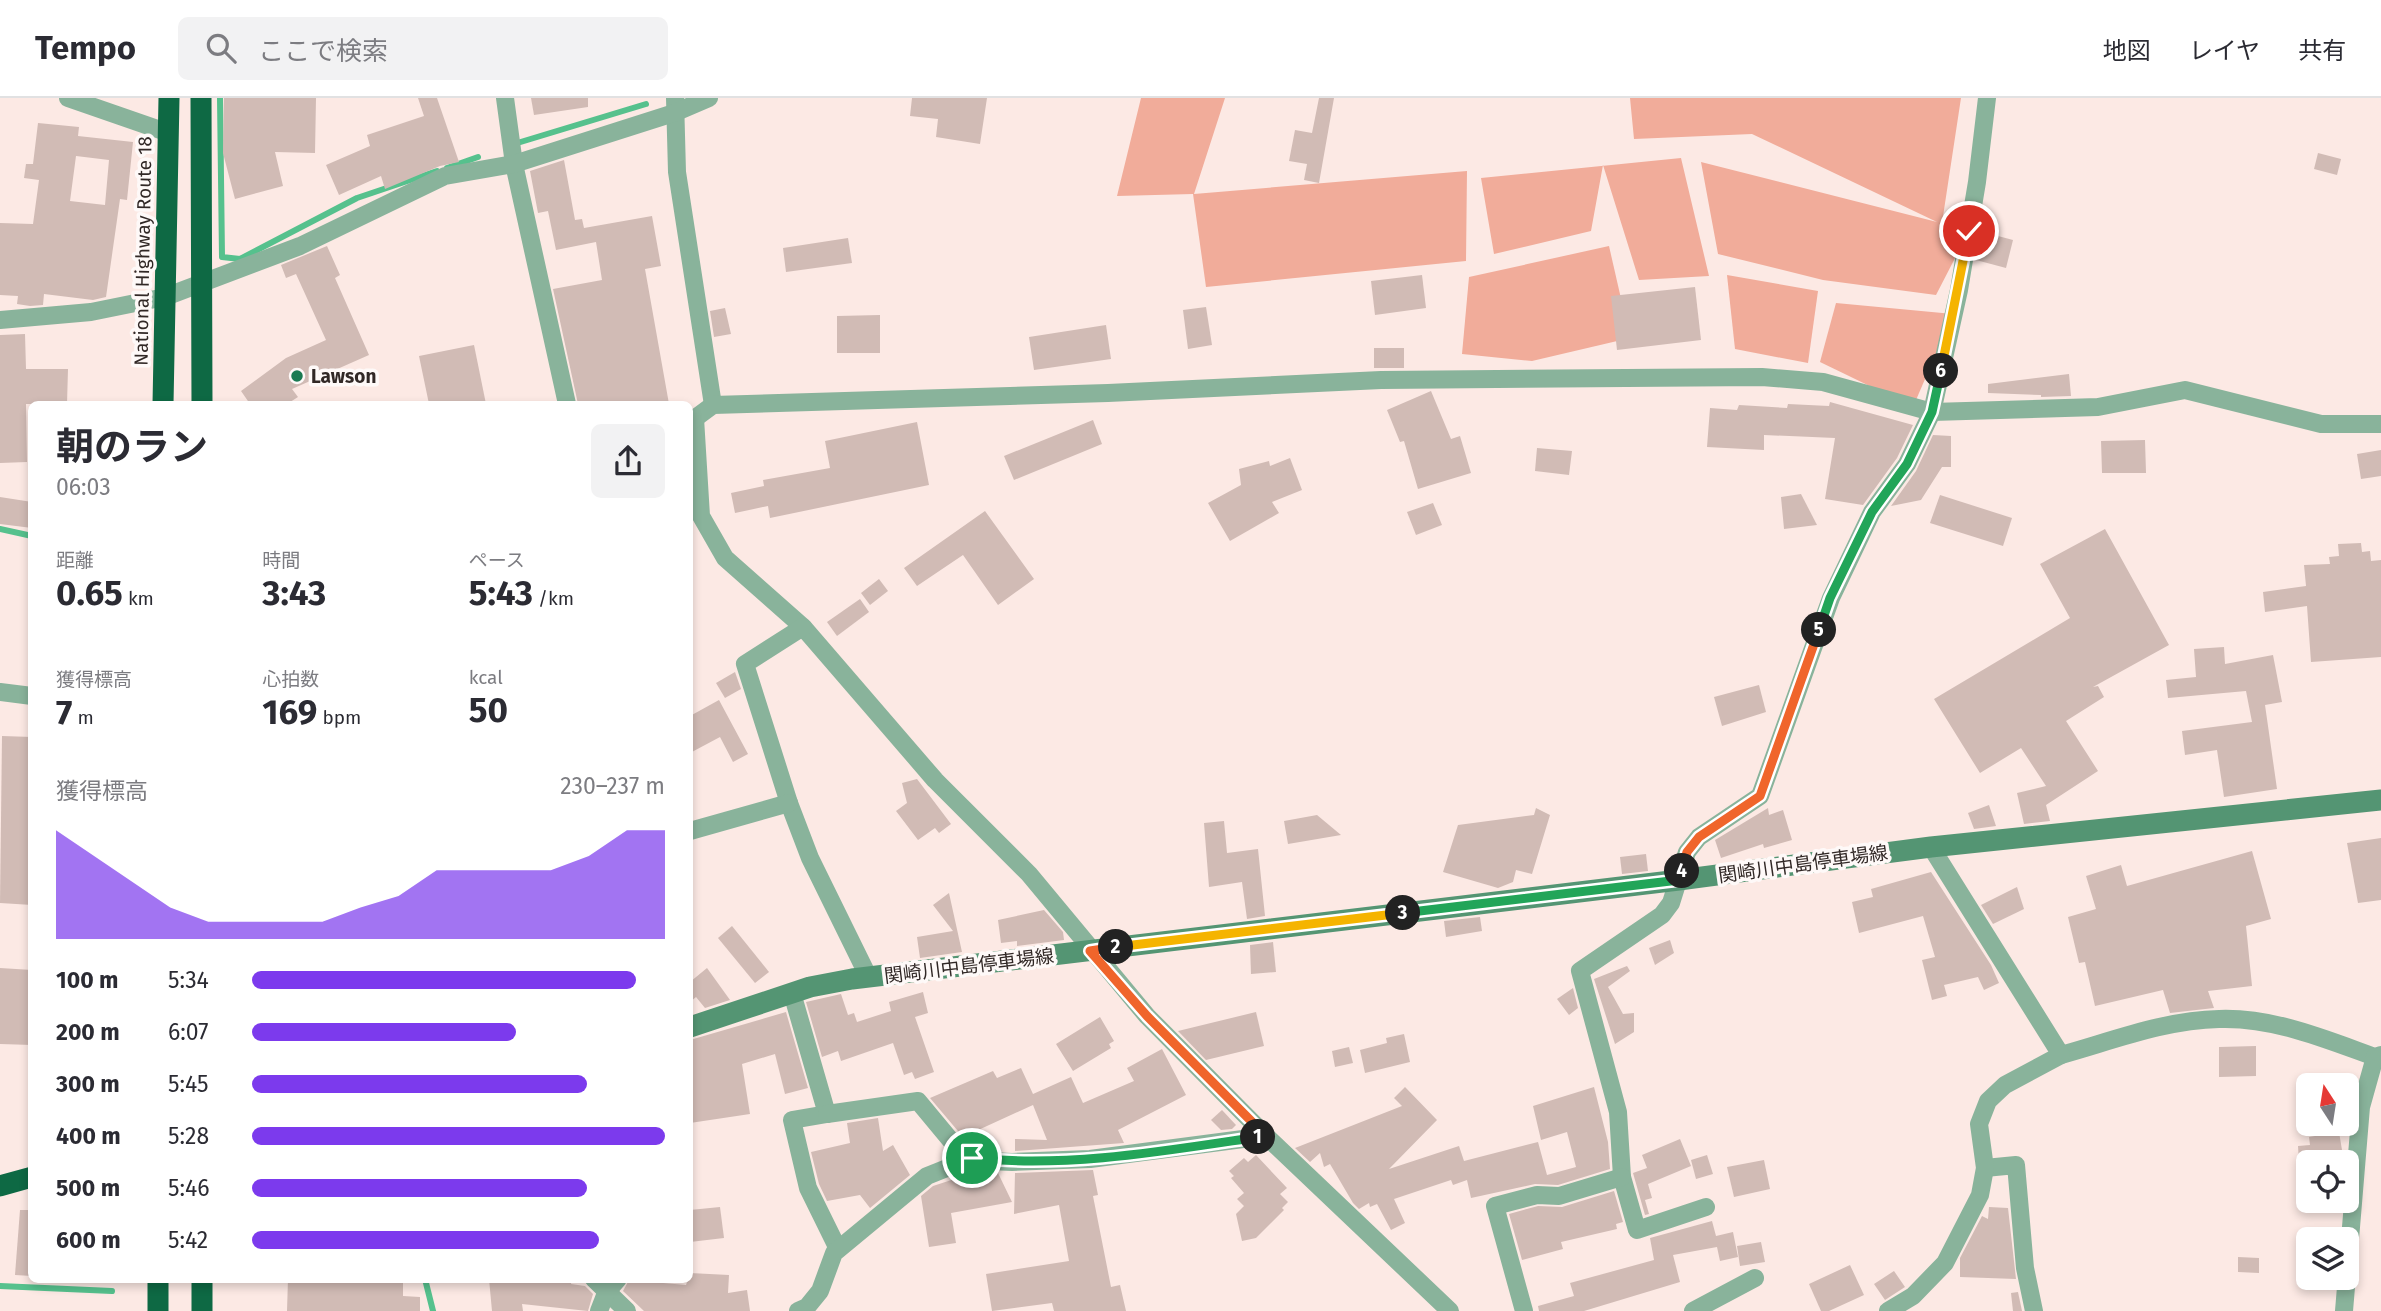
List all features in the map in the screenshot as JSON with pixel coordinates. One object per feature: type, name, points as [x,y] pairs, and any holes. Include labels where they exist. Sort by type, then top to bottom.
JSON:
[{"type":"highway","name":"National Highway Route 18","points":[[163,401],[169,98]]},
{"type":"highway","points":[[201,98],[202,401]]},
{"type":"highway","points":[[0,1186],[28,1178]]},
{"type":"highway","points":[[158,1283],[158,1311]]},
{"type":"highway","points":[[202,1283],[202,1311]]},
{"type":"main road","name":"関崎川中島停車場線","points":[[693,1026],[810,987],[869,978],[1931,847],[2381,800]]},
{"type":"street","points":[[68,98],[169,133]]},
{"type":"street","points":[[505,98],[514,164],[567,401]]},
{"type":"street","points":[[0,320],[91,312],[165,298],[202,286],[300,246],[445,176],[514,164],[675,106],[709,98]]},
{"type":"street","points":[[1706,1207],[1637,1230],[1622,1178],[1618,1112],[1580,971],[1662,915],[1671,903],[1687,852],[1699,837],[1760,796],[1830,598],[1872,512],[1907,464],[1932,412],[1959,290],[1977,182],[1987,98]]},
{"type":"street","points":[[675,106],[677,172],[713,405]]},
{"type":"street","points":[[693,419],[713,405],[1122,392],[1381,380],[1762,377],[1824,382],[1932,412],[2098,407],[2185,390],[2321,424],[2381,424]]},
{"type":"street","points":[[693,431],[701,516],[725,558],[803,626],[935,780],[1029,874],[1090,951],[1147,1016],[1266,1136],[1450,1311]]},
{"type":"street","points":[[803,626],[745,664],[789,803],[810,858],[869,978]]},
{"type":"street","points":[[0,692],[28,696]]},
{"type":"street","points":[[693,830],[789,803]]},
{"type":"street","points":[[1931,847],[2061,1055]]},
{"type":"street","points":[[792,993],[827,1114]]},
{"type":"street","points":[[1888,1311],[1913,1296],[1945,1263],[1980,1195],[1984,1168],[1979,1124],[1989,1101],[2005,1085],[2061,1055],[2156,1028],[2219,1019],[2301,1030],[2378,1056],[2361,1107],[2344,1311]]},
{"type":"street","points":[[838,1249],[808,1188],[792,1121],[918,1101],[967,1160]]},
{"type":"street","points":[[798,1311],[807,1307],[820,1291],[834,1253],[838,1249],[927,1176],[967,1160],[1013,1162],[1090,1159],[1266,1136]]},
{"type":"street","points":[[1984,1168],[2016,1165],[2025,1268],[2034,1311]]},
{"type":"street","points":[[1524,1311],[1495,1206],[1537,1195],[1559,1196],[1622,1178]]},
{"type":"street","points":[[1693,1311],[1755,1278]]},
{"type":"street","points":[[599,1311],[606,1284]]},
{"type":"street","points":[[606,1284],[627,1311]]},
{"type":"shaded area","points":[[1141,98],[1225,98],[1194,194],[1467,171],[1466,261],[1206,287],[1193,194],[1117,196]]},
{"type":"shaded area","points":[[1630,98],[1961,98],[1942,223],[1969,231],[1936,295],[1823,280],[1718,254],[1701,162],[1937,222],[1752,134],[1634,139]]},
{"type":"shaded area","points":[[1681,158],[1709,276],[1639,280],[1603,166]]},
{"type":"shaded area","points":[[1603,166],[1591,231],[1494,254],[1481,178]]},
{"type":"shaded area","points":[[1609,246],[1630,338],[1532,361],[1462,354],[1469,277]]},
{"type":"shaded area","points":[[1727,275],[1818,291],[1808,363],[1735,349]]},
{"type":"shaded area","points":[[1836,303],[1953,314],[1913,407],[1820,362]]},
{"type":"building","points":[[224,98],[316,98],[315,153],[275,152],[283,186],[235,199],[223,153]]},
{"type":"building","points":[[418,98],[437,98],[459,162],[440,166],[385,189],[381,176],[339,195],[326,165],[370,146],[367,135],[424,116]]},
{"type":"building","points":[[531,98],[588,98],[588,107],[534,115]]},
{"type":"building","points":[[912,98],[987,98],[980,144],[936,137],[938,119],[910,116]]},
{"type":"building","points":[[1319,98],[1334,98],[1319,183],[1304,180],[1307,164],[1289,161],[1295,130],[1312,133]]},
{"type":"building","points":[[38,123],[79,127],[78,136],[133,142],[127,200],[120,199],[106,297],[93,300],[44,294],[43,305],[30,306],[17,304],[18,296],[0,295],[0,223],[33,224],[39,180],[24,178],[26,164],[33,164]],"holes":[[[76,156],[109,160],[105,205],[70,201]]]},
{"type":"building","points":[[2318,153],[2341,159],[2337,175],[2314,169]]},
{"type":"building","points":[[564,160],[575,220],[582,219],[584,228],[652,216],[661,266],[645,269],[668,401],[577,401],[553,289],[602,280],[596,242],[556,250],[548,211],[538,213],[530,171]]},
{"type":"building","points":[[1983,232],[2013,240],[2006,268],[1976,260]]},
{"type":"building","points":[[848,238],[852,263],[786,272],[783,248]]},
{"type":"building","points":[[327,246],[340,275],[335,278],[369,355],[292,389],[298,397],[292,401],[248,401],[241,391],[286,358],[326,340],[296,274],[286,278],[281,265]]},
{"type":"building","points":[[1422,275],[1426,308],[1375,315],[1371,281]]},
{"type":"building","points":[[1695,287],[1701,340],[1617,350],[1611,296]]},
{"type":"building","points":[[1206,307],[1212,345],[1188,349],[1183,310]]},
{"type":"building","points":[[725,308],[731,334],[714,337],[710,311]]},
{"type":"building","points":[[880,315],[880,353],[837,353],[837,316]]},
{"type":"building","points":[[1106,325],[1111,359],[1034,370],[1029,337]]},
{"type":"building","points":[[25,334],[26,369],[68,369],[67,401],[28,401],[26,404],[27,462],[0,463],[0,335]]},
{"type":"building","points":[[474,345],[485,401],[428,401],[419,356]]},
{"type":"building","points":[[1374,348],[1404,348],[1404,368],[1374,368]]},
{"type":"building","points":[[2069,374],[2071,396],[1988,393],[1988,384]]},
{"type":"building","points":[[1431,391],[1451,439],[1460,436],[1471,473],[1418,489],[1404,441],[1400,442],[1387,410]]},
{"type":"building","points":[[1830,402],[1913,425],[1897,458],[1863,505],[1825,499],[1835,438],[1764,435],[1764,450],[1707,447],[1710,408],[1737,410],[1739,405],[1787,408],[1788,404],[1829,406]]},
{"type":"building","points":[[1093,420],[1102,444],[1014,480],[1004,456]]},
{"type":"building","points":[[917,422],[929,485],[770,518],[768,506],[735,513],[731,493],[764,486],[763,480],[830,468],[825,441]]},
{"type":"building","points":[[1933,435],[1951,436],[1951,467],[1942,467],[1921,500],[1891,506],[1916,471]]},
{"type":"building","points":[[2145,440],[2146,473],[2102,473],[2101,441]]},
{"type":"building","points":[[1537,448],[1572,451],[1569,475],[1535,471]]},
{"type":"building","points":[[2381,450],[2381,476],[2361,479],[2357,454]]},
{"type":"building","points":[[1290,458],[1302,490],[1272,502],[1279,513],[1230,541],[1208,503],[1241,485],[1239,469],[1269,461],[1270,466]]},
{"type":"building","points":[[1801,494],[1817,525],[1784,529],[1781,497]]},
{"type":"building","points":[[1940,495],[2012,518],[2003,546],[1930,523]]},
{"type":"building","points":[[0,497],[28,501],[28,528],[0,524]]},
{"type":"building","points":[[1433,503],[1442,525],[1416,535],[1407,512]]},
{"type":"building","points":[[985,511],[1034,579],[998,605],[963,555],[917,586],[904,568]]},
{"type":"building","points":[[2105,529],[2169,645],[2093,687],[2098,686],[2104,697],[2066,721],[2098,771],[2046,805],[2050,821],[2024,824],[2017,793],[2046,786],[2021,748],[1980,773],[1934,699],[2070,618],[2040,564]]},
{"type":"building","points":[[2361,543],[2362,552],[2370,551],[2371,561],[2381,560],[2381,657],[2311,662],[2307,606],[2265,612],[2263,592],[2306,586],[2304,565],[2330,564],[2329,557],[2339,556],[2338,544]]},
{"type":"building","points":[[879,579],[888,591],[870,605],[861,593]]},
{"type":"building","points":[[860,599],[869,612],[837,636],[827,622]]},
{"type":"building","points":[[2224,647],[2225,664],[2273,655],[2282,702],[2265,705],[2277,789],[2224,797],[2217,750],[2185,755],[2182,731],[2252,722],[2246,691],[2168,698],[2166,680],[2196,677],[2194,649]]},
{"type":"building","points":[[735,672],[741,689],[725,698],[716,683]]},
{"type":"building","points":[[1759,685],[1766,712],[1722,726],[1714,697]]},
{"type":"building","points":[[719,700],[748,754],[733,762],[720,737],[693,751],[693,714]]},
{"type":"building","points":[[2,736],[28,737],[28,905],[0,903]]},
{"type":"building","points":[[917,779],[951,824],[939,833],[935,828],[918,840],[896,811],[907,803],[902,783]]},
{"type":"building","points":[[1989,805],[1996,826],[1974,829],[1968,813]]},
{"type":"building","points":[[1536,808],[1550,815],[1532,874],[1516,870],[1513,882],[1498,888],[1443,872],[1458,825],[1534,815]]},
{"type":"building","points":[[1768,808],[1769,815],[1783,810],[1792,840],[1764,848],[1763,844],[1721,858],[1715,840]]},
{"type":"building","points":[[1317,815],[1341,835],[1288,844],[1284,821]]},
{"type":"building","points":[[1224,821],[1227,853],[1258,849],[1265,916],[1247,919],[1242,882],[1209,887],[1204,823]]},
{"type":"building","points":[[2381,838],[2381,900],[2358,903],[2347,843]]},
{"type":"building","points":[[2252,851],[2271,919],[2246,926],[2252,986],[2208,991],[2214,1008],[2170,1013],[2163,990],[2095,1006],[2085,962],[2079,963],[2068,917],[2096,909],[2086,876],[2121,865],[2127,886]]},
{"type":"building","points":[[1646,854],[1648,871],[1622,874],[1620,857]]},
{"type":"building","points":[[1931,872],[1991,965],[1999,983],[1984,990],[1978,977],[1944,985],[1947,996],[1932,1000],[1922,960],[1935,957],[1923,916],[1859,933],[1852,902],[1873,897],[1871,889]]},
{"type":"building","points":[[2017,887],[2024,909],[1993,924],[1981,905]]},
{"type":"building","points":[[949,893],[962,952],[920,958],[917,937],[953,931],[933,905]]},
{"type":"building","points":[[1044,910],[1063,932],[1064,940],[1017,946],[1017,941],[1001,943],[998,920]]},
{"type":"building","points":[[1480,917],[1482,931],[1446,937],[1444,921]]},
{"type":"building","points":[[732,926],[769,972],[755,983],[718,938]]},
{"type":"building","points":[[1670,940],[1674,953],[1655,965],[1649,948]]},
{"type":"building","points":[[1273,942],[1276,972],[1251,974],[1250,945]]},
{"type":"building","points":[[1627,966],[1630,971],[1608,987],[1623,1014],[1634,1013],[1634,1032],[1615,1044],[1594,979]]},
{"type":"building","points":[[0,968],[28,970],[28,1045],[0,1044]]},
{"type":"building","points":[[707,968],[730,1000],[705,1008],[696,997],[693,1000],[693,980]]},
{"type":"building","points":[[1573,988],[1578,1008],[1569,1015],[1557,999]]},
{"type":"building","points":[[923,992],[928,1013],[915,1017],[934,1072],[915,1079],[912,1072],[904,1075],[893,1043],[841,1061],[838,1051],[822,1057],[806,1002],[841,994],[848,1015],[854,1013],[857,1022],[891,1011],[889,1002]]},
{"type":"building","points":[[786,1012],[808,1088],[785,1094],[775,1054],[742,1064],[750,1114],[693,1123],[693,1039]]},
{"type":"building","points":[[1256,1012],[1264,1046],[1206,1060],[1178,1031]]},
{"type":"building","points":[[1100,1017],[1114,1041],[1109,1044],[1111,1048],[1073,1071],[1056,1044]]},
{"type":"building","points":[[1404,1034],[1410,1062],[1365,1073],[1360,1050],[1387,1043],[1386,1038]]},
{"type":"building","points":[[2256,1046],[2256,1076],[2219,1077],[2219,1047]]},
{"type":"building","points":[[1349,1047],[1353,1063],[1335,1067],[1332,1051]]},
{"type":"building","points":[[1162,1049],[1186,1095],[1118,1130],[1124,1143],[1015,1151],[1015,1139],[1047,1140],[1033,1105],[963,1137],[930,1098],[993,1071],[997,1078],[1021,1068],[1033,1094],[1071,1077],[1083,1103],[1134,1081],[1127,1068]]},
{"type":"building","points":[[1405,1087],[1437,1120],[1389,1169],[1459,1146],[1464,1161],[1538,1142],[1547,1175],[1576,1167],[1567,1132],[1541,1140],[1533,1106],[1594,1087],[1608,1142],[1610,1169],[1558,1185],[1535,1184],[1471,1198],[1467,1180],[1453,1185],[1451,1180],[1394,1199],[1405,1223],[1391,1230],[1377,1204],[1370,1207],[1369,1203],[1359,1209],[1353,1203],[1330,1164],[1324,1167],[1320,1153],[1310,1162],[1295,1148],[1402,1106],[1394,1098]]},
{"type":"building","points":[[1222,1110],[1236,1125],[1232,1129],[1221,1130],[1211,1120]]},
{"type":"building","points":[[878,1118],[883,1151],[893,1145],[910,1175],[870,1208],[860,1195],[827,1201],[819,1184],[811,1152],[850,1143],[847,1123]]},
{"type":"building","points":[[2340,1136],[2342,1150],[2298,1150],[2298,1146],[2310,1145],[2309,1137]]},
{"type":"building","points":[[964,1139],[982,1139],[987,1150],[973,1149]]},
{"type":"building","points":[[1680,1139],[1691,1166],[1648,1184],[1652,1198],[1645,1200],[1649,1214],[1645,1215],[1633,1173],[1647,1168],[1642,1155]]},
{"type":"building","points":[[1256,1155],[1287,1188],[1280,1194],[1288,1202],[1282,1208],[1284,1210],[1256,1238],[1242,1241],[1236,1214],[1244,1206],[1237,1199],[1244,1193],[1231,1178],[1234,1176],[1229,1171],[1244,1158],[1248,1162]]},
{"type":"building","points":[[1707,1155],[1713,1174],[1696,1179],[1691,1160]]},
{"type":"building","points":[[1764,1160],[1770,1189],[1734,1197],[1727,1167]]},
{"type":"building","points":[[1093,1170],[1098,1195],[1093,1196],[1111,1287],[1120,1285],[1126,1311],[1054,1311],[1052,1303],[992,1311],[986,1274],[1069,1261],[1059,1205],[1014,1214],[1015,1173]]},
{"type":"building","points":[[976,1172],[998,1173],[1012,1202],[951,1213],[956,1243],[929,1247],[921,1196],[933,1186]]},
{"type":"building","points":[[1614,1191],[1623,1222],[1616,1224],[1617,1229],[1561,1242],[1563,1249],[1522,1260],[1509,1214],[1538,1206],[1562,1207]]},
{"type":"building","points":[[720,1207],[724,1238],[693,1242],[693,1210]]},
{"type":"building","points":[[1989,1207],[2008,1208],[2016,1279],[1960,1277],[1960,1258],[1982,1216],[1988,1219]]},
{"type":"building","points":[[20,1210],[28,1210],[28,1276],[15,1275]]},
{"type":"building","points":[[1712,1221],[1716,1236],[1733,1232],[1738,1257],[1720,1261],[1717,1247],[1673,1255],[1680,1282],[1584,1311],[1539,1311],[1538,1306],[1574,1296],[1570,1283],[1654,1260],[1650,1238]]},
{"type":"building","points":[[1761,1242],[1765,1262],[1740,1266],[1737,1246]]},
{"type":"building","points":[[2238,1257],[2259,1258],[2259,1273],[2238,1272]]},
{"type":"building","points":[[1850,1265],[1864,1295],[1829,1311],[1821,1311],[1809,1284]]},
{"type":"building","points":[[1894,1271],[1905,1287],[1885,1300],[1874,1284]]},
{"type":"building","points":[[693,1273],[729,1275],[728,1293],[747,1290],[750,1311],[644,1311],[623,1291],[627,1283],[693,1283]]},
{"type":"building","points":[[288,1283],[403,1283],[403,1296],[420,1297],[420,1311],[287,1311]]},
{"type":"building","points":[[489,1283],[571,1283],[585,1286],[593,1294],[588,1311],[522,1304],[523,1311],[492,1311]]},
{"type":"building","points":[[2018,1292],[2022,1311],[2013,1311],[2011,1293]]},
{"type":"waterway","points":[[220,98],[222,257],[240,259],[357,198],[437,171]]},
{"type":"waterway","points":[[514,144],[646,104]]},
{"type":"waterway","points":[[447,168],[478,157]]},
{"type":"waterway","points":[[0,529],[28,535]]},
{"type":"waterway","points":[[426,1283],[433,1311]]},
{"type":"waterway","points":[[0,1286],[112,1291]]},
{"type":"place","name":"Lawson","points":[[297,376]]},
{"type":"route","points":[[972,1158],[1013,1162],[1090,1159],[1266,1136],[1147,1016],[1090,951],[1679,880],[1687,852],[1699,837],[1760,796],[1830,598],[1872,512],[1907,464],[1932,412],[1969,231]]}]
